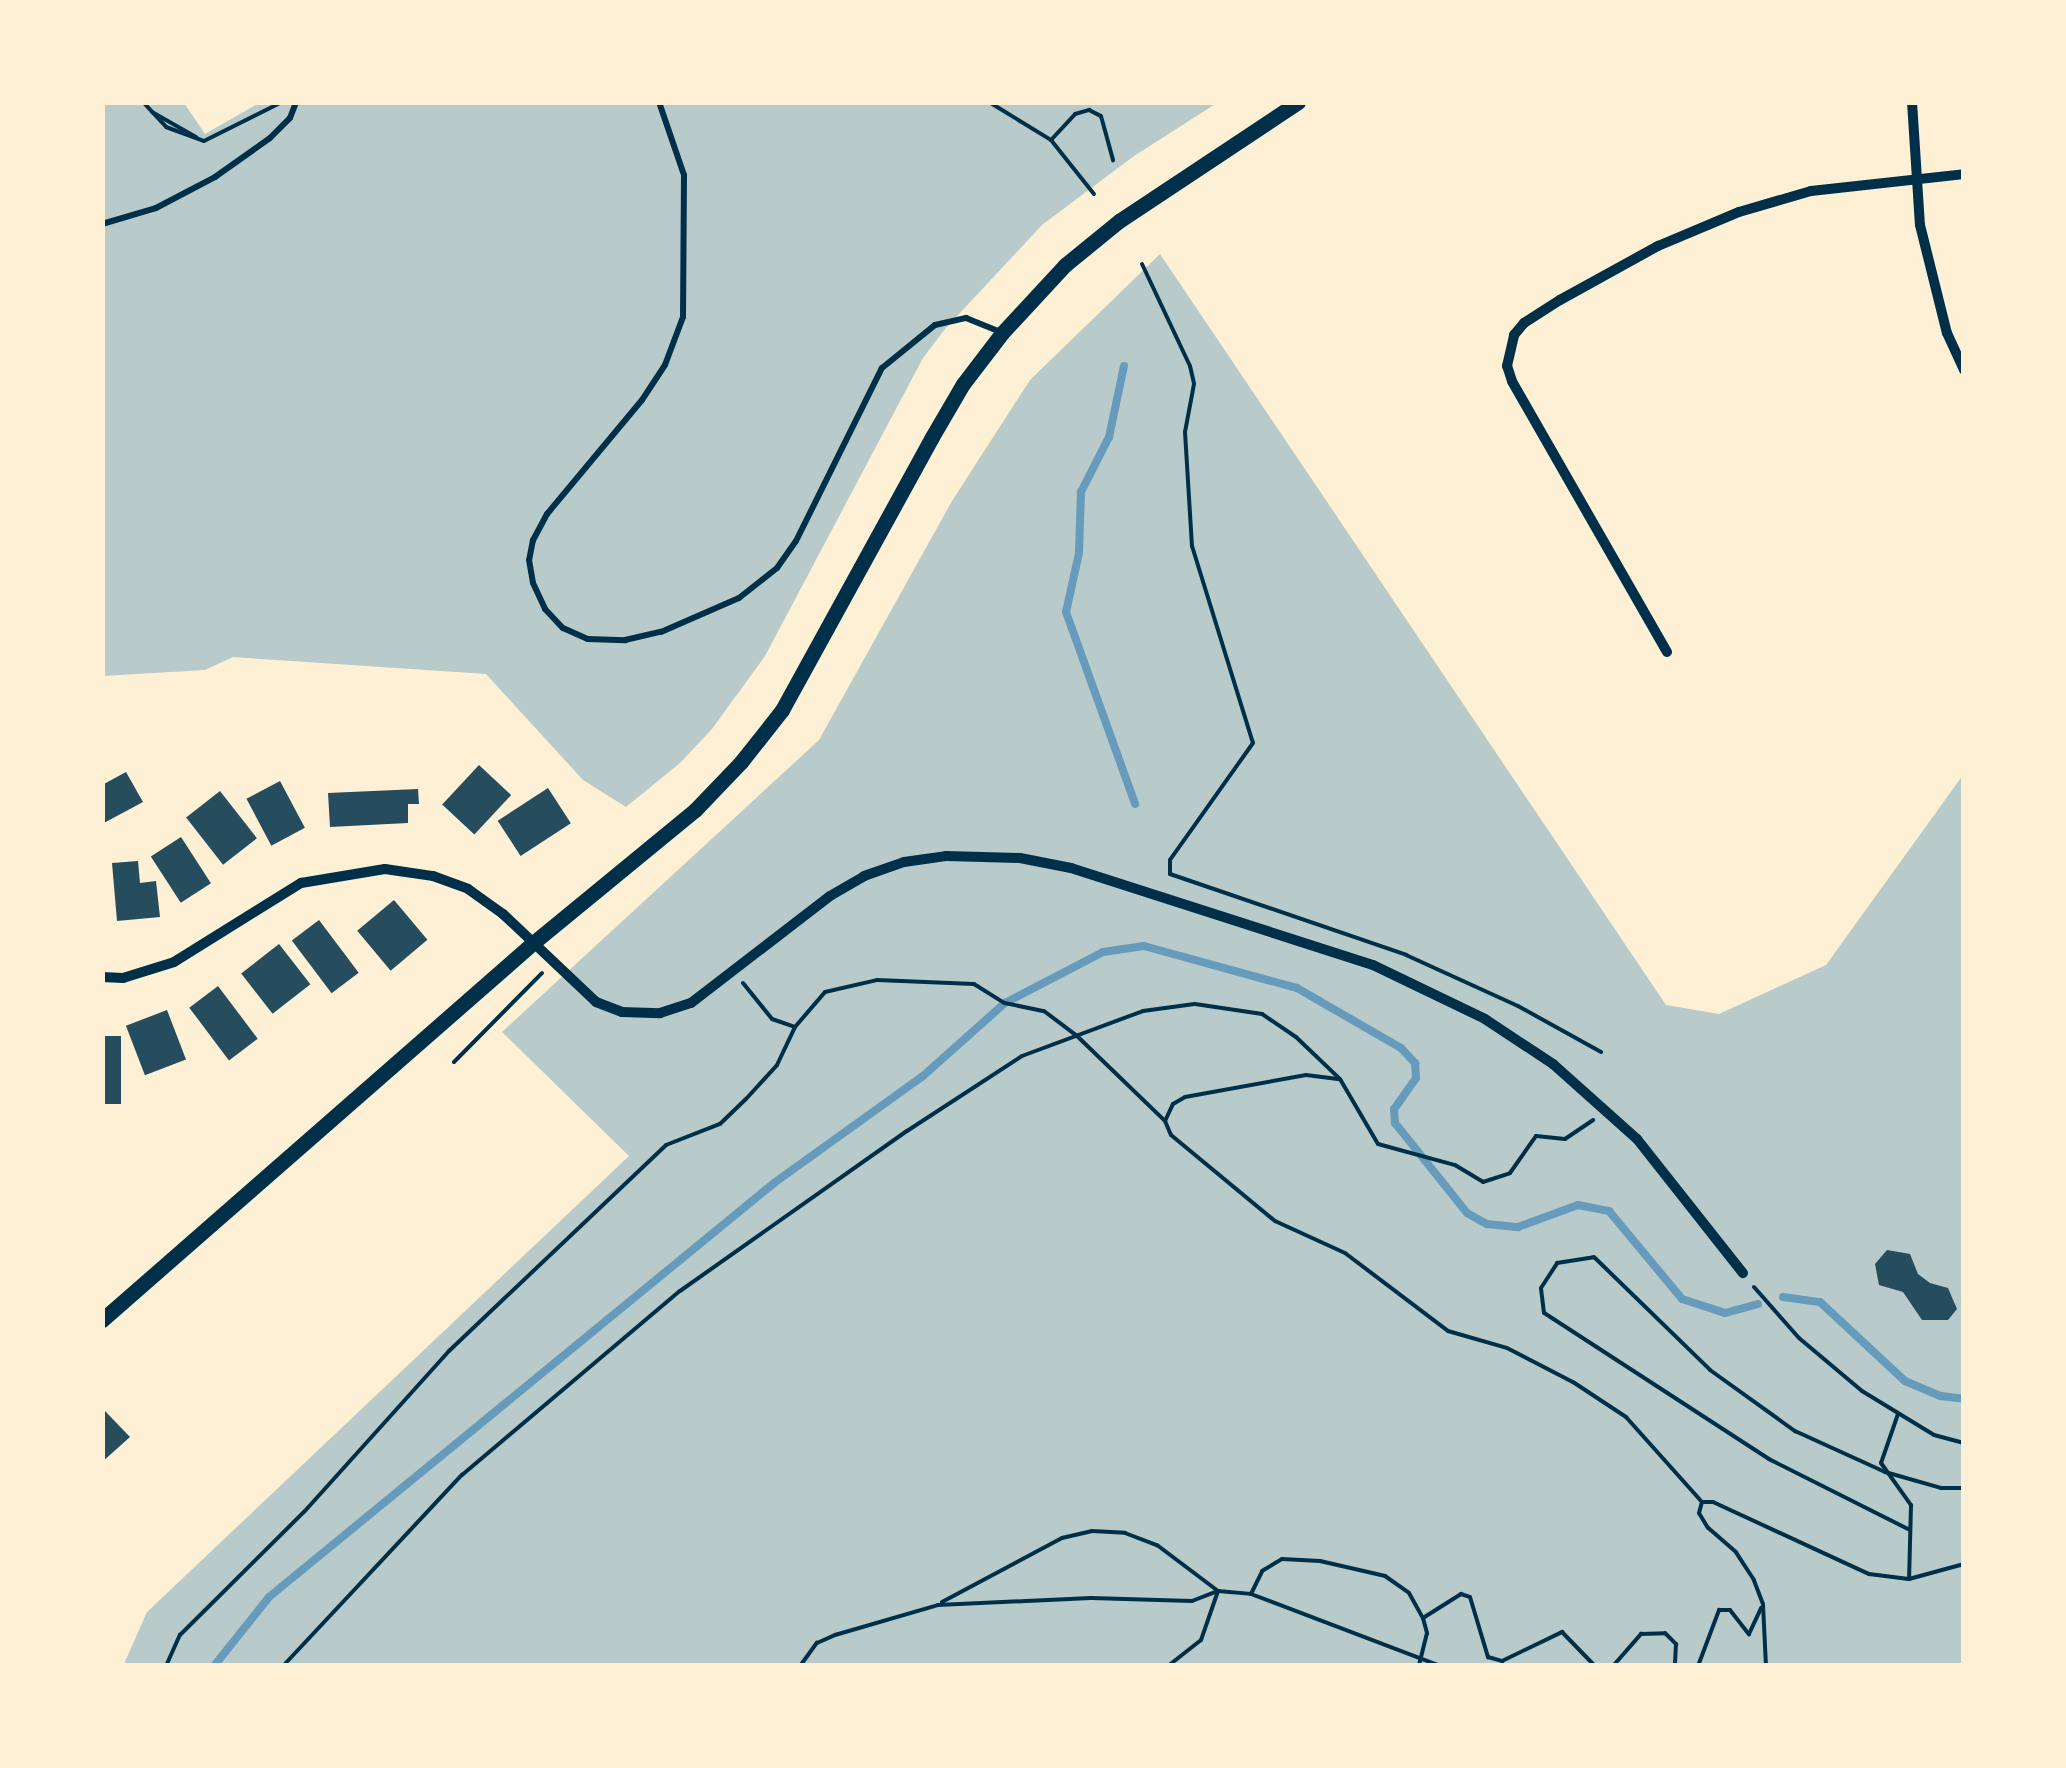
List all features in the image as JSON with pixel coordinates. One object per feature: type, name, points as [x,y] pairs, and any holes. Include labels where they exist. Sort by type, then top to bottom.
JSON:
[{"type":"street","points":[[102,1320],[533,944],[695,810],[742,762],[782,710],[818,652],[932,436],[1002,332],[1065,265],[1119,221],[1298,102]]},
{"type":"street","points":[[1912,102],[1930,274],[1946,332],[1964,370]]},
{"type":"street","points":[[1667,652],[1512,381],[1507,366],[1514,335],[1524,323],[1560,300],[1658,246],[1739,212],[1811,191],[1917,176],[1964,174]]},
{"type":"street","points":[[102,977],[123,978],[174,962],[301,883],[385,869],[433,876],[468,889],[596,1002],[622,1012],[660,1013],[692,1003],[736,973],[830,896],[864,876],[904,862],[946,856],[1020,858],[1071,868],[1309,944],[1424,987],[1531,1049],[1606,1109],[1637,1139],[1743,1273]]},
{"type":"lane","points":[[102,224],[156,208],[216,177],[270,138],[290,118],[296,102]]},
{"type":"lane","points":[[659,102],[686,190],[683,317],[665,365],[642,400],[547,514],[533,540],[529,560],[533,583],[545,609],[564,628],[588,639],[625,640],[662,632],[739,598],[777,568],[796,541],[882,368],[905,346],[950,320],[966,318],[1002,332]]},
{"type":"path","points":[[142,102],[166,127],[200,140],[214,138],[283,102]]},
{"type":"path","points":[[989,102],[1051,140],[1094,194]]},
{"type":"path","points":[[1051,140],[1075,114],[1089,110],[1101,116],[1113,160]]},
{"type":"path","points":[[1142,264],[1190,366],[1194,384],[1184,432],[1192,546],[1253,743],[1170,860],[1170,874],[1406,955],[1518,1006],[1601,1052]]},
{"type":"path","points":[[454,1062],[552,962]]},
{"type":"path","points":[[736,973],[772,1019],[795,1027]]},
{"type":"path","points":[[166,1666],[180,1635],[304,1512],[449,1351],[666,1145],[720,1124],[746,1100],[777,1065],[795,1027],[825,992],[877,980],[974,984],[1004,1003],[1044,1011],[1076,1035],[1164,1121],[1171,1135],[1276,1220],[1345,1253],[1448,1331],[1507,1348],[1574,1382],[1626,1416],[1702,1502],[1714,1502],[1868,1574],[1909,1579],[1964,1564]]},
{"type":"path","points":[[283,1666],[462,1475],[680,1291],[1022,1056],[1142,1011],[1195,1004],[1262,1014],[1296,1037],[1340,1079],[1378,1144],[1455,1166],[1483,1182],[1510,1173],[1536,1136],[1565,1140],[1606,1109]]},
{"type":"path","points":[[1164,1121],[1173,1104],[1185,1097],[1306,1075],[1340,1079]]},
{"type":"path","points":[[1908,1529],[1769,1459],[1544,1313],[1541,1288],[1557,1263],[1594,1258],[1710,1370],[1795,1430],[1885,1472],[1941,1488],[1964,1488]]},
{"type":"path","points":[[1743,1273],[1799,1338],[1862,1391],[1934,1435],[1964,1443]]},
{"type":"path","points":[[1898,1414],[1881,1464],[1912,1505],[1908,1529],[1909,1579]]},
{"type":"path","points":[[1702,1502],[1699,1513],[1708,1528],[1736,1552],[1763,1604],[1766,1666]]},
{"type":"path","points":[[800,1666],[817,1643],[834,1635],[938,1605],[1062,1538],[1092,1531],[1124,1533],[1157,1545],[1218,1591]]},
{"type":"path","points":[[1251,1594],[1262,1570],[1282,1559],[1320,1561],[1386,1576],[1409,1593],[1423,1618],[1428,1633],[1420,1662]]},
{"type":"path","points":[[1168,1666],[1201,1640],[1218,1591]]},
{"type":"path","points":[[938,1605],[1091,1598],[1192,1601],[1218,1591],[1251,1594],[1420,1662],[1441,1666]]},
{"type":"path","points":[[1423,1618],[1461,1594],[1470,1596],[1488,1657],[1502,1662],[1562,1632],[1595,1666]]},
{"type":"path","points":[[1698,1666],[1719,1610],[1730,1610],[1749,1634],[1763,1604]]},
{"type":"path","points":[[1613,1666],[1641,1634],[1666,1633],[1676,1644],[1675,1666]]},
{"type":"shaded area","points":[[261,102],[1217,103],[1134,156],[1042,225],[945,329],[923,358],[765,656],[712,729],[680,763],[626,807],[583,780],[486,674],[233,657],[205,670],[103,676],[102,103],[184,103],[205,134]]},
{"type":"shaded area","points":[[1160,254],[1666,1005],[1719,1014],[1826,965],[1963,775],[1963,1665],[123,1666],[147,1612],[629,1156],[502,1032],[819,740],[952,501],[1030,380]]},
{"type":"building","points":[[479,765],[511,795],[474,835],[442,804]]},
{"type":"building","points":[[126,772],[143,802],[102,824],[102,785]]},
{"type":"building","points":[[280,781],[305,828],[271,846],[246,799]]},
{"type":"building","points":[[548,788],[571,823],[521,856],[498,821]]},
{"type":"building","points":[[418,789],[419,804],[408,804],[408,823],[330,827],[328,793]]},
{"type":"building","points":[[220,791],[257,838],[223,865],[186,817]]},
{"type":"building","points":[[181,837],[211,883],[181,903],[151,857]]},
{"type":"building","points":[[138,861],[140,883],[156,881],[160,917],[117,921],[112,863]]},
{"type":"building","points":[[394,900],[427,940],[391,971],[357,931]]},
{"type":"building","points":[[319,920],[359,973],[332,993],[292,940]]},
{"type":"building","points":[[279,944],[310,984],[273,1014],[241,974]]},
{"type":"building","points":[[218,986],[258,1039],[229,1060],[189,1008]]},
{"type":"building","points":[[167,1010],[186,1059],[145,1075],[126,1026]]},
{"type":"building","points":[[102,1036],[121,1036],[121,1104],[102,1104]]},
{"type":"building","points":[[1887,1250],[1910,1254],[1918,1274],[1930,1283],[1948,1288],[1957,1309],[1948,1320],[1922,1320],[1903,1292],[1879,1285],[1875,1264]]},
{"type":"building","points":[[105,1411],[130,1437],[102,1462],[102,1414]]},
{"type":"waterway","points":[[1124,366],[1109,437],[1081,492],[1079,553],[1066,612],[1135,804]]},
{"type":"waterway","points":[[214,1666],[269,1597],[774,1183],[923,1076],[1005,1003],[1103,952],[1144,946],[1297,988],[1401,1048],[1415,1063],[1416,1078],[1394,1109],[1395,1123],[1467,1213],[1487,1224],[1518,1227],[1578,1205],[1609,1211],[1682,1299],[1725,1313],[1758,1304]]},
{"type":"waterway","points":[[1783,1297],[1820,1302],[1905,1381],[1941,1396],[1964,1399]]}]
